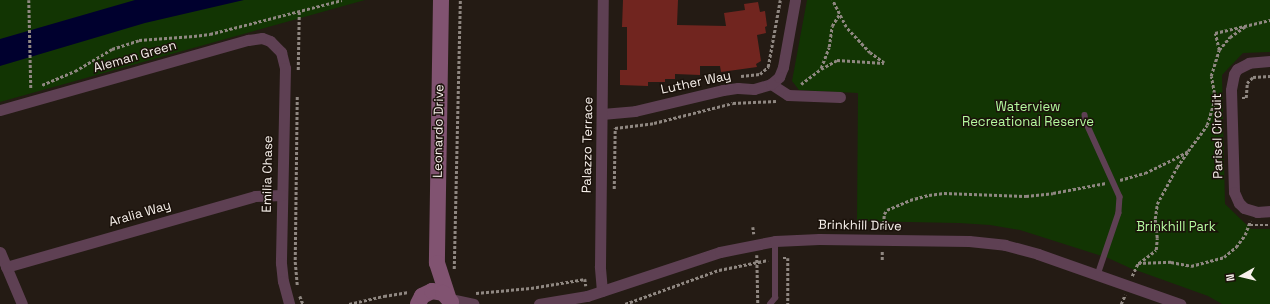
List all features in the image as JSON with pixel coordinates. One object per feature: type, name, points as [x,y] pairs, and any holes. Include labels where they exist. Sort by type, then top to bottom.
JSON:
[{"type":"street","name":"Leonardo Drive","points":[[416,299],[437,263],[441,0]]},
{"type":"street","name":"Palazzo Terrace","points":[[602,291],[600,266],[603,0]]},
{"type":"street","points":[[795,0],[783,67],[779,77],[771,84],[782,92],[794,95],[840,97]]},
{"type":"street","name":"Aleman Green","points":[[0,110],[248,40],[262,38],[276,46]]},
{"type":"street","name":"Emilia Chase","points":[[276,46],[283,59],[284,68],[281,263],[283,282],[289,304]]},
{"type":"street","name":"Parisel Circuit","points":[[1250,210],[1239,203],[1233,187],[1232,81],[1234,74],[1241,66],[1258,61],[1270,61]]},
{"type":"street","name":"Luther Way","points":[[602,114],[635,111],[723,90],[738,88],[754,89],[771,84]]},
{"type":"street","name":"Aralia Way","points":[[6,267],[250,198],[264,195],[282,195]]},
{"type":"street","points":[[1250,210],[1270,211]]},
{"type":"street","name":"Brinkhill Drive","points":[[539,304],[587,296],[720,252],[774,241],[819,239],[969,241],[1005,244],[1038,254],[1128,286],[1157,300],[1180,304]]},
{"type":"street","points":[[0,252],[22,304]]},
{"type":"street","name":"Leonardo Drive","points":[[437,263],[458,300]]},
{"type":"street","points":[[416,299],[432,291],[443,293],[458,300]]},
{"type":"lane","points":[[1085,115],[1086,122],[1120,197],[1119,213],[1098,275]]},
{"type":"lane","points":[[770,304],[775,298],[774,241]]},
{"type":"path","points":[[29,0],[31,89]]},
{"type":"path","points":[[26,90],[75,71],[112,49],[127,43],[154,37],[173,38],[210,34],[298,10],[342,0]]},
{"type":"path","points":[[454,275],[460,0]]},
{"type":"path","points":[[737,76],[760,74],[768,67],[780,0]]},
{"type":"path","points":[[615,128],[654,123],[733,103],[786,101],[794,95],[797,88],[831,62],[843,59],[884,63],[859,41],[839,15],[832,0]]},
{"type":"path","points":[[298,10],[298,74]]},
{"type":"path","points":[[821,69],[829,47],[832,26],[839,15]]},
{"type":"path","points":[[1219,50],[1215,33],[1270,20]]},
{"type":"path","points":[[1128,286],[1138,263],[1156,250],[1157,238],[1155,219],[1157,204],[1177,167],[1207,125],[1213,109],[1215,98],[1211,76],[1219,50],[1230,37],[1249,24]]},
{"type":"path","points":[[298,89],[295,260],[298,289]]},
{"type":"path","points":[[614,192],[615,113]]},
{"type":"path","points":[[882,260],[884,214],[894,206],[910,200],[944,193],[1003,196],[1053,193],[1114,181],[1145,173],[1188,151]]},
{"type":"path","points":[[1138,263],[1171,262],[1191,266],[1224,257],[1236,247],[1245,235],[1250,225],[1250,210]]},
{"type":"path","points":[[752,227],[758,261],[758,304]]},
{"type":"path","points":[[625,304],[719,270],[758,261],[788,258],[788,304]]},
{"type":"path","points":[[458,300],[498,292],[585,279],[587,296]]},
{"type":"path","points":[[300,295],[303,304]]},
{"type":"path","points":[[349,304],[384,296],[416,299]]},
{"type":"green space","points":[[0,0],[365,0],[0,102]]},
{"type":"green space","name":"Waterview Recreational Reserve","points":[[807,0],[1270,0],[1270,52],[1243,53],[1222,75],[1225,204],[1251,229],[1270,229],[1270,304],[1222,304],[1208,296],[1130,268],[1108,258],[1020,230],[990,225],[959,223],[857,221],[858,93],[799,90],[792,81]]},
{"type":"water","points":[[135,0],[244,0],[145,23],[0,66],[0,39]]},
{"type":"building","points":[[623,0],[678,0],[677,25],[726,26],[724,13],[745,10],[744,4],[758,2],[760,12],[765,11],[767,26],[765,27],[766,33],[757,35],[761,61],[756,64],[757,67],[721,72],[720,66],[700,66],[700,75],[675,74],[675,79],[665,79],[665,82],[648,82],[648,86],[620,85],[620,70],[627,70],[627,27],[622,27]]},
{"type":"park label","name":"Brinkhill Park","points":[[1176,227]]}]
